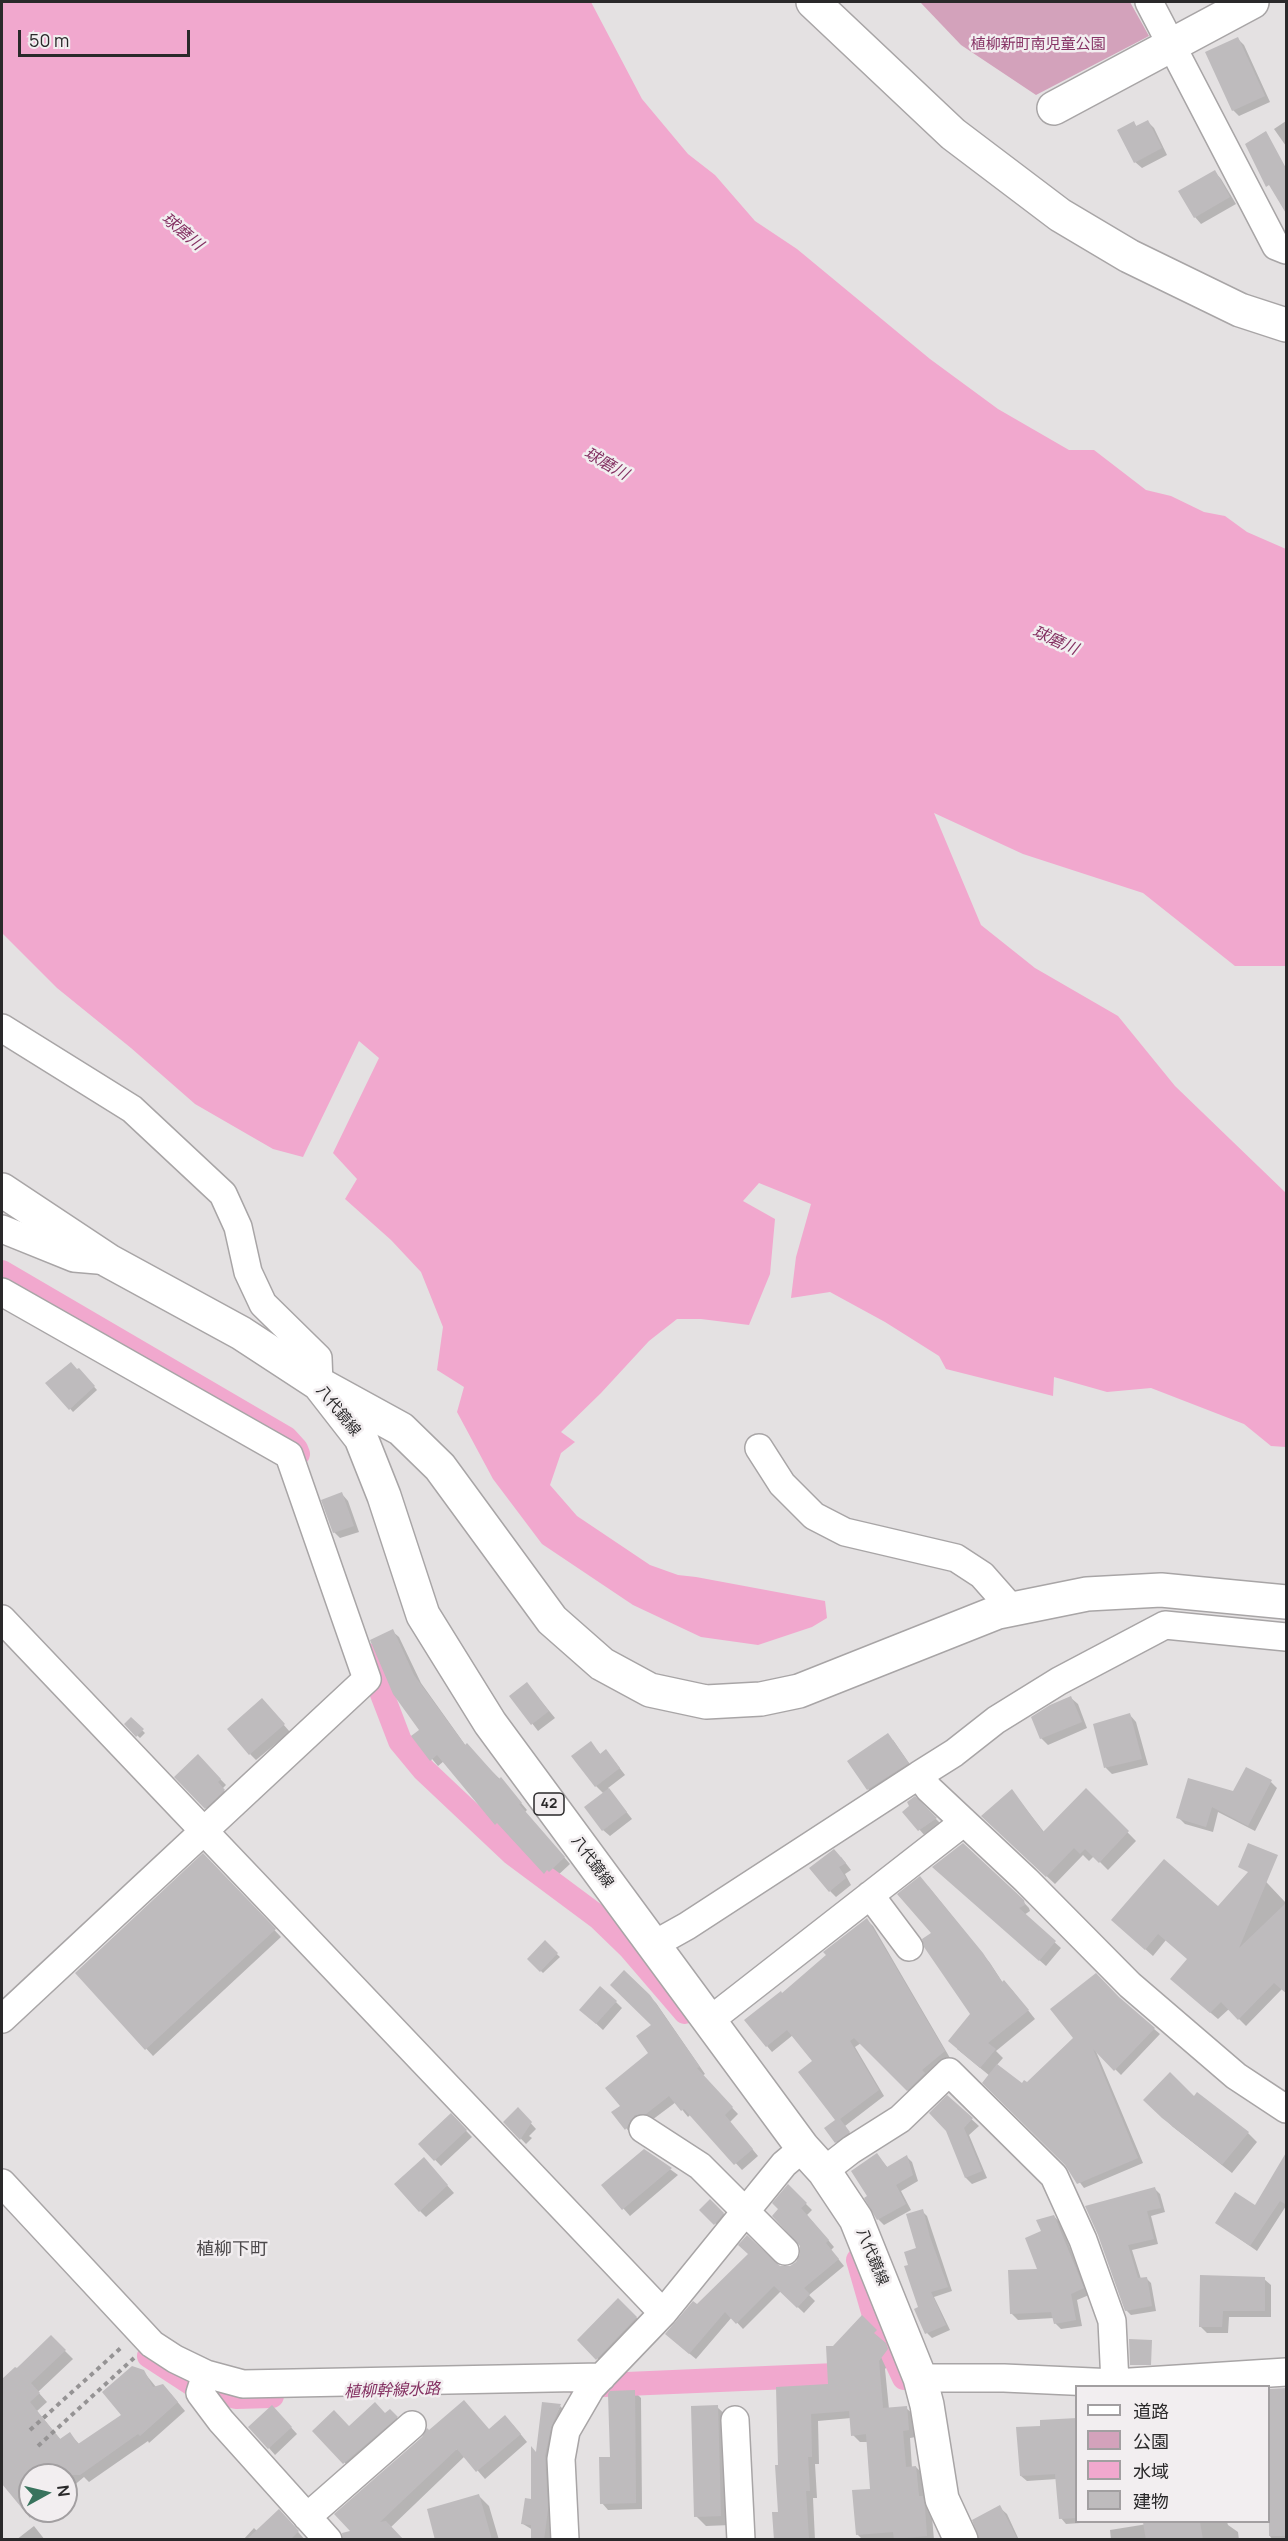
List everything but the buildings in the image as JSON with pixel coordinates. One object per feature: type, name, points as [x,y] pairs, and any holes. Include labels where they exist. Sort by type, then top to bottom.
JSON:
[{"type":"street","points":[[813,2],[953,134],[1060,215],[1129,256],[1230,306],[1287,325]]},
{"type":"street","points":[[1149,2],[1276,246],[1287,250]]},
{"type":"street","points":[[1053,108],[1170,43],[1252,2]]},
{"type":"street","points":[[2,1028],[132,1109],[223,1194],[238,1227],[248,1272],[262,1304],[318,1358],[319,1384],[402,1429],[440,1467],[552,1620],[602,1664],[650,1690],[706,1702],[761,1699],[799,1691],[1012,1609],[1087,1594],[1161,1590],[1287,1603]]},
{"type":"street","name":"八代鏡線","points":[[2,1190],[109,1261],[241,1333],[319,1384],[361,1438],[384,1496],[423,1615],[490,1723],[856,2219],[920,2378],[927,2404],[942,2499],[961,2540]]},
{"type":"street","points":[[2,1229],[74,1258],[109,1261]]},
{"type":"street","points":[[2,1292],[289,1455],[367,1679],[2,2019]]},
{"type":"street","points":[[759,1448],[782,1484],[813,1516],[845,1532],[956,1558],[982,1575],[1012,1609]]},
{"type":"street","points":[[653,1945],[954,1753],[996,1720],[1059,1681],[1166,1625],[1287,1603]]},
{"type":"street","points":[[2,1619],[663,2313]]},
{"type":"street","points":[[1166,1625],[1287,1637]]},
{"type":"street","points":[[919,1775],[929,1789],[1026,1880],[1130,1985],[1236,2076],[1287,2109]]},
{"type":"street","points":[[709,2021],[964,1822]]},
{"type":"street","points":[[870,1896],[909,1947]]},
{"type":"street","points":[[565,2540],[561,2459],[566,2431],[591,2388],[663,2313],[784,2164],[813,2160],[851,2150],[900,2119],[949,2072],[1054,2176],[1083,2240],[1112,2321],[1115,2383]]},
{"type":"street","points":[[643,2129],[699,2166],[785,2251]]},
{"type":"street","points":[[2,2183],[152,2344],[175,2359],[203,2383],[221,2421],[317,2532],[412,2426]]},
{"type":"street","points":[[920,2378],[1004,2378],[1115,2383],[1287,2372]]},
{"type":"street","points":[[203,2383],[602,2377]]},
{"type":"street","points":[[735,2420],[741,2540]]},
{"type":"path","points":[[30,2430],[126,2343]]},
{"type":"path","points":[[38,2446],[137,2356]]},
{"type":"green space","name":"植柳新町南児童公園","points":[[920,2],[1130,2],[1149,36],[1036,95],[961,45]]},
{"type":"water","name":"球磨川","points":[[2,2],[591,2],[642,99],[688,154],[715,175],[755,221],[797,249],[930,359],[998,409],[1069,450],[1094,450],[1146,490],[1171,496],[1204,512],[1225,516],[1247,532],[1286,549],[1286,966],[1235,966],[1143,893],[1023,854],[934,813],[981,925],[1035,968],[1118,1016],[1175,1086],[1286,1193],[1286,1447],[1271,1446],[1244,1424],[1151,1388],[1107,1392],[1054,1377],[1053,1396],[946,1369],[939,1356],[885,1322],[830,1292],[791,1298],[796,1257],[811,1204],[759,1183],[743,1201],[775,1219],[770,1274],[749,1325],[701,1319],[677,1319],[649,1341],[561,1432],[575,1442],[561,1453],[550,1485],[577,1516],[650,1565],[678,1575],[825,1601],[827,1618],[812,1627],[758,1645],[701,1637],[633,1605],[542,1544],[493,1479],[457,1412],[464,1387],[437,1370],[443,1327],[421,1272],[391,1240],[345,1199],[357,1179],[333,1153],[379,1058],[359,1041],[303,1157],[273,1149],[195,1104],[57,988],[2,933]]},
{"type":"waterway","points":[[2,1272],[286,1438],[298,1454]]},
{"type":"waterway","points":[[367,1655],[400,1741],[424,1770],[512,1853],[598,1917],[630,1948],[685,2012]]},
{"type":"waterway","points":[[858,2260],[873,2312],[904,2378]]},
{"type":"waterway","name":"植柳幹線水路","points":[[149,2356],[192,2384],[236,2397],[272,2396]]},
{"type":"waterway","name":"植柳幹線水路","points":[[580,2386],[859,2374]]},
{"type":"district","name":"植柳下町","points":[[232,2250]]}]
